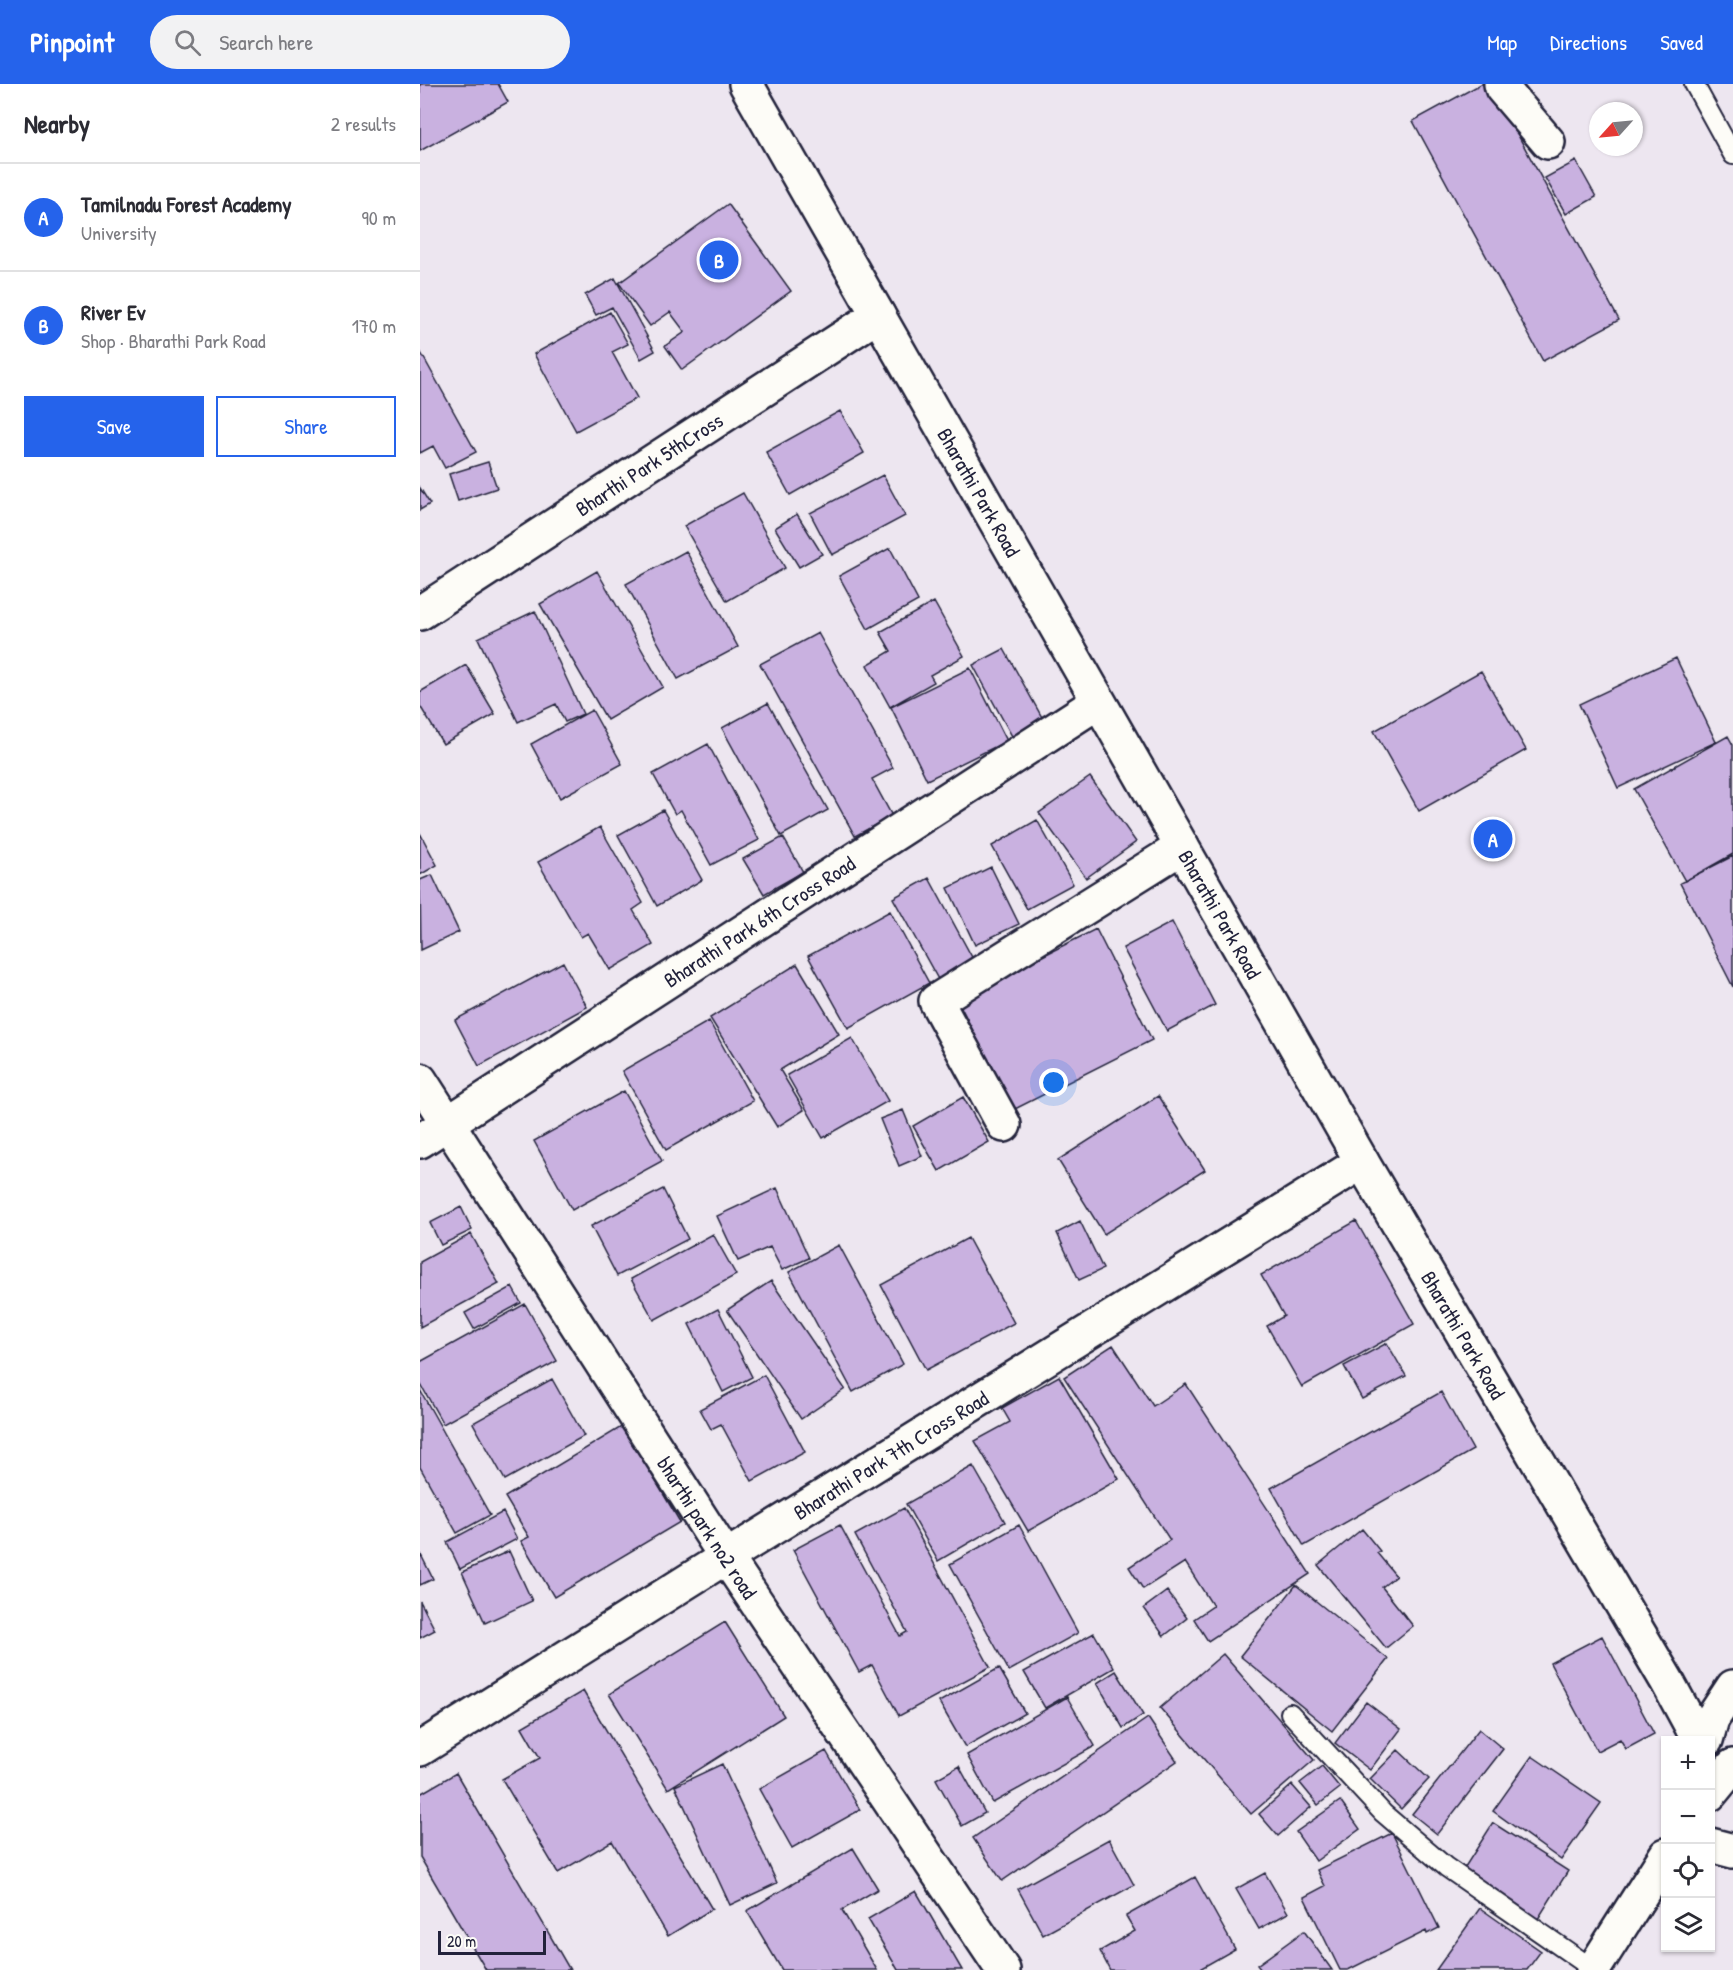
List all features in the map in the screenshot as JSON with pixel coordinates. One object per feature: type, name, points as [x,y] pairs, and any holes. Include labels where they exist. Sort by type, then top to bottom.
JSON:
[{"type":"street","name":"Bharathi Park Road","points":[[746,84],[1362,1162],[1697,1736]]},
{"type":"street","points":[[1501,84],[1548,142]]},
{"type":"street","name":"Bharthi Park 5thCross","points":[[420,613],[878,315]]},
{"type":"street","name":"Bharathi Park 6th Cross Road","points":[[420,1141],[1098,702]]},
{"type":"street","points":[[1004,1125],[936,1001],[1182,847]]},
{"type":"street","name":"bharthi park no2 road","points":[[420,1080],[726,1557],[1003,1970]]},
{"type":"street","name":"Bharathi Park 7th Cross Road","points":[[420,1749],[1362,1162]]},
{"type":"street","points":[[1707,1736],[1712,1719],[1733,1687]]},
{"type":"street","points":[[1712,1790],[1727,1765]]},
{"type":"street","points":[[1715,1846],[1733,1851]]},
{"type":"street","points":[[1593,1969],[1661,1861]]},
{"type":"lane","points":[[1694,84],[1733,155]]},
{"type":"lane","points":[[1290,1713],[1383,1813],[1437,1859],[1593,1969]]},
{"type":"building","points":[[420,84],[498,84],[508,102],[420,151]]},
{"type":"building","points":[[1481,84],[1490,84],[1619,320],[1543,361],[1413,121]]},
{"type":"building","points":[[1576,161],[1596,197],[1566,214],[1545,178]]},
{"type":"building","points":[[728,204],[791,291],[682,370],[665,346],[685,332],[670,312],[650,326],[619,283]]},
{"type":"building","points":[[615,278],[655,351],[641,359],[612,307],[596,315],[585,295]]},
{"type":"building","points":[[610,312],[628,344],[612,352],[637,398],[576,431],[534,354]]},
{"type":"building","points":[[420,351],[476,452],[445,468],[433,446],[420,453]]},
{"type":"building","points":[[840,411],[864,453],[790,495],[766,452]]},
{"type":"building","points":[[488,462],[497,488],[458,501],[449,474]]},
{"type":"building","points":[[883,475],[905,516],[832,555],[810,513]]},
{"type":"building","points":[[420,488],[430,504],[420,510]]},
{"type":"building","points":[[743,493],[785,568],[727,601],[684,526]]},
{"type":"building","points":[[797,514],[822,554],[799,567],[775,528]]},
{"type":"building","points":[[890,548],[918,601],[868,629],[839,576]]},
{"type":"building","points":[[686,551],[738,647],[678,679],[626,584]]},
{"type":"building","points":[[597,571],[663,687],[607,720],[540,604]]},
{"type":"building","points":[[934,602],[964,656],[930,675],[934,682],[890,707],[867,665],[891,651],[880,632]]},
{"type":"building","points":[[535,611],[583,714],[565,722],[556,704],[518,722],[478,638]]},
{"type":"building","points":[[818,633],[893,768],[872,779],[892,816],[855,836],[760,664]]},
{"type":"building","points":[[1004,649],[1044,721],[1013,738],[973,665]]},
{"type":"building","points":[[1676,658],[1716,742],[1618,788],[1579,704]]},
{"type":"building","points":[[466,665],[495,714],[443,744],[420,706],[420,692]]},
{"type":"building","points":[[970,668],[1007,741],[927,780],[891,707]]},
{"type":"building","points":[[1481,671],[1526,750],[1419,811],[1374,731]]},
{"type":"building","points":[[768,703],[828,810],[781,836],[722,728]]},
{"type":"building","points":[[592,710],[622,764],[560,798],[531,744]]},
{"type":"building","points":[[1728,736],[1733,745],[1733,854],[1685,881],[1634,789]]},
{"type":"building","points":[[708,744],[759,840],[711,865],[681,810],[675,814],[653,774]]},
{"type":"building","points":[[1090,777],[1136,842],[1086,878],[1039,813]]},
{"type":"building","points":[[663,810],[702,880],[657,906],[618,835]]},
{"type":"building","points":[[1037,820],[1073,884],[1027,909],[992,846]]},
{"type":"building","points":[[600,827],[643,903],[633,910],[653,945],[610,970],[588,933],[581,937],[538,862]]},
{"type":"building","points":[[420,833],[437,865],[420,875]]},
{"type":"building","points":[[783,837],[803,872],[764,894],[743,859]]},
{"type":"building","points":[[1733,856],[1733,987],[1680,883]]},
{"type":"building","points":[[991,867],[1019,924],[975,945],[948,888]]},
{"type":"building","points":[[432,875],[459,932],[421,950],[420,880]]},
{"type":"building","points":[[929,878],[974,961],[939,981],[893,898]]},
{"type":"building","points":[[890,911],[929,983],[848,1028],[808,956]]},
{"type":"building","points":[[1172,922],[1215,1005],[1167,1031],[1123,948]]},
{"type":"building","points":[[1096,929],[1152,1040],[1013,1110],[957,999]]},
{"type":"building","points":[[563,962],[587,1007],[479,1066],[455,1020]]},
{"type":"building","points":[[797,964],[839,1034],[780,1070],[804,1110],[777,1127],[710,1018]]},
{"type":"building","points":[[709,1021],[753,1101],[666,1150],[622,1071]]},
{"type":"building","points":[[852,1038],[888,1101],[823,1138],[787,1075]]},
{"type":"building","points":[[624,1091],[662,1161],[572,1210],[534,1141]]},
{"type":"building","points":[[1158,1096],[1205,1170],[1104,1234],[1058,1160]]},
{"type":"building","points":[[963,1097],[989,1142],[939,1171],[913,1126]]},
{"type":"building","points":[[903,1110],[922,1156],[899,1166],[880,1119]]},
{"type":"building","points":[[777,1188],[809,1258],[782,1270],[770,1247],[738,1261],[717,1216]]},
{"type":"building","points":[[663,1189],[688,1239],[617,1276],[591,1226]]},
{"type":"building","points":[[461,1207],[472,1230],[441,1245],[430,1223]]},
{"type":"building","points":[[1080,1221],[1103,1269],[1079,1280],[1057,1233]]},
{"type":"building","points":[[1356,1221],[1414,1324],[1302,1387],[1267,1326],[1284,1316],[1261,1275]]},
{"type":"building","points":[[471,1234],[499,1284],[420,1327],[420,1262]]},
{"type":"building","points":[[713,1234],[736,1275],[654,1320],[631,1279]]},
{"type":"building","points":[[968,1238],[1014,1323],[926,1370],[881,1285]]},
{"type":"building","points":[[839,1245],[903,1364],[853,1392],[789,1272]]},
{"type":"building","points":[[771,1281],[845,1389],[801,1419],[727,1310]]},
{"type":"building","points":[[512,1287],[521,1303],[474,1329],[465,1313]]},
{"type":"building","points":[[525,1304],[557,1361],[443,1424],[420,1383],[420,1362]]},
{"type":"building","points":[[718,1309],[752,1377],[723,1392],[689,1324]]},
{"type":"building","points":[[1387,1343],[1406,1376],[1362,1399],[1344,1366]]},
{"type":"building","points":[[1113,1345],[1153,1406],[1186,1384],[1310,1574],[1208,1641],[1194,1619],[1213,1606],[1185,1562],[1143,1589],[1129,1567],[1170,1540],[1064,1377]]},
{"type":"building","points":[[764,1375],[805,1452],[752,1481],[721,1424],[711,1429],[700,1409]]},
{"type":"building","points":[[1059,1376],[1119,1479],[1028,1531],[975,1441],[1010,1422],[1002,1408]]},
{"type":"building","points":[[552,1379],[584,1436],[505,1480],[473,1423]]},
{"type":"building","points":[[420,1390],[490,1515],[457,1533],[420,1467]]},
{"type":"building","points":[[1441,1392],[1473,1450],[1304,1546],[1271,1488]]},
{"type":"building","points":[[623,1426],[680,1522],[554,1597],[521,1541],[529,1537],[505,1497]]},
{"type":"building","points":[[973,1466],[1005,1522],[938,1561],[906,1504]]},
{"type":"building","points":[[904,1508],[990,1667],[899,1716],[872,1665],[859,1672],[793,1550],[840,1525],[900,1636],[907,1632],[855,1535]]},
{"type":"building","points":[[503,1512],[517,1539],[460,1569],[447,1542]]},
{"type":"building","points":[[1019,1525],[1078,1633],[1009,1671],[950,1564]]},
{"type":"building","points":[[1362,1529],[1380,1551],[1377,1553],[1396,1576],[1382,1587],[1413,1626],[1386,1648],[1318,1565]]},
{"type":"building","points":[[509,1551],[532,1601],[485,1623],[462,1572]]},
{"type":"building","points":[[420,1553],[433,1579],[420,1585]]},
{"type":"building","points":[[1296,1585],[1388,1659],[1332,1731],[1240,1656]]},
{"type":"building","points":[[1167,1591],[1187,1618],[1164,1636],[1144,1608]]},
{"type":"building","points":[[420,1601],[435,1630],[420,1638]]},
{"type":"building","points":[[725,1622],[784,1716],[668,1789],[609,1694]]},
{"type":"building","points":[[1094,1633],[1114,1668],[1045,1708],[1024,1672]]},
{"type":"building","points":[[1602,1636],[1654,1734],[1626,1749],[1620,1739],[1597,1751],[1550,1663]]},
{"type":"building","points":[[1223,1654],[1314,1760],[1251,1814],[1160,1708]]},
{"type":"building","points":[[999,1668],[1025,1713],[965,1747],[939,1702]]},
{"type":"building","points":[[1116,1671],[1143,1715],[1123,1728],[1097,1683]]},
{"type":"building","points":[[583,1691],[712,1909],[668,1936],[612,1841],[558,1873],[502,1779],[540,1758],[522,1727]]},
{"type":"building","points":[[1067,1697],[1095,1746],[993,1803],[967,1755]]},
{"type":"building","points":[[1366,1702],[1401,1729],[1370,1770],[1335,1743]]},
{"type":"building","points":[[1148,1718],[1177,1761],[1002,1881],[973,1838]]},
{"type":"building","points":[[1479,1729],[1503,1749],[1437,1834],[1412,1814]]},
{"type":"building","points":[[1398,1750],[1429,1779],[1401,1809],[1370,1779]]},
{"type":"building","points":[[826,1751],[860,1810],[792,1848],[759,1789]]},
{"type":"building","points":[[1532,1756],[1601,1803],[1561,1860],[1493,1811]]},
{"type":"building","points":[[722,1764],[777,1883],[730,1905],[675,1786]]},
{"type":"building","points":[[959,1766],[985,1813],[962,1826],[936,1779]]},
{"type":"building","points":[[1322,1766],[1340,1788],[1318,1805],[1300,1783]]},
{"type":"building","points":[[456,1773],[570,1970],[486,1970],[420,1857],[420,1794]]},
{"type":"building","points":[[1292,1785],[1311,1807],[1278,1836],[1259,1814]]},
{"type":"building","points":[[1340,1801],[1360,1829],[1316,1861],[1296,1832]]},
{"type":"building","points":[[1493,1823],[1568,1871],[1538,1919],[1463,1870]]},
{"type":"building","points":[[1392,1833],[1439,1928],[1427,1934],[1426,1931],[1348,1970],[1340,1970],[1304,1897],[1325,1886],[1317,1870]]},
{"type":"building","points":[[1109,1839],[1134,1885],[1043,1935],[1018,1889]]},
{"type":"building","points":[[853,1848],[878,1889],[842,1910],[877,1970],[782,1970],[747,1911]]},
{"type":"building","points":[[1265,1873],[1288,1913],[1259,1929],[1236,1889]]},
{"type":"building","points":[[1195,1877],[1235,1949],[1198,1970],[1110,1970],[1100,1951],[1135,1931],[1126,1916]]},
{"type":"building","points":[[916,1891],[962,1970],[898,1970],[868,1919]]},
{"type":"building","points":[[1480,1908],[1541,1951],[1527,1970],[1436,1970]]},
{"type":"building","points":[[1304,1931],[1332,1970],[1261,1970],[1257,1965]]},
{"type":"place","name":"River Ev","points":[[719,260]]},
{"type":"place","name":"Tamilnadu Forest Academy","points":[[1493,839]]}]
